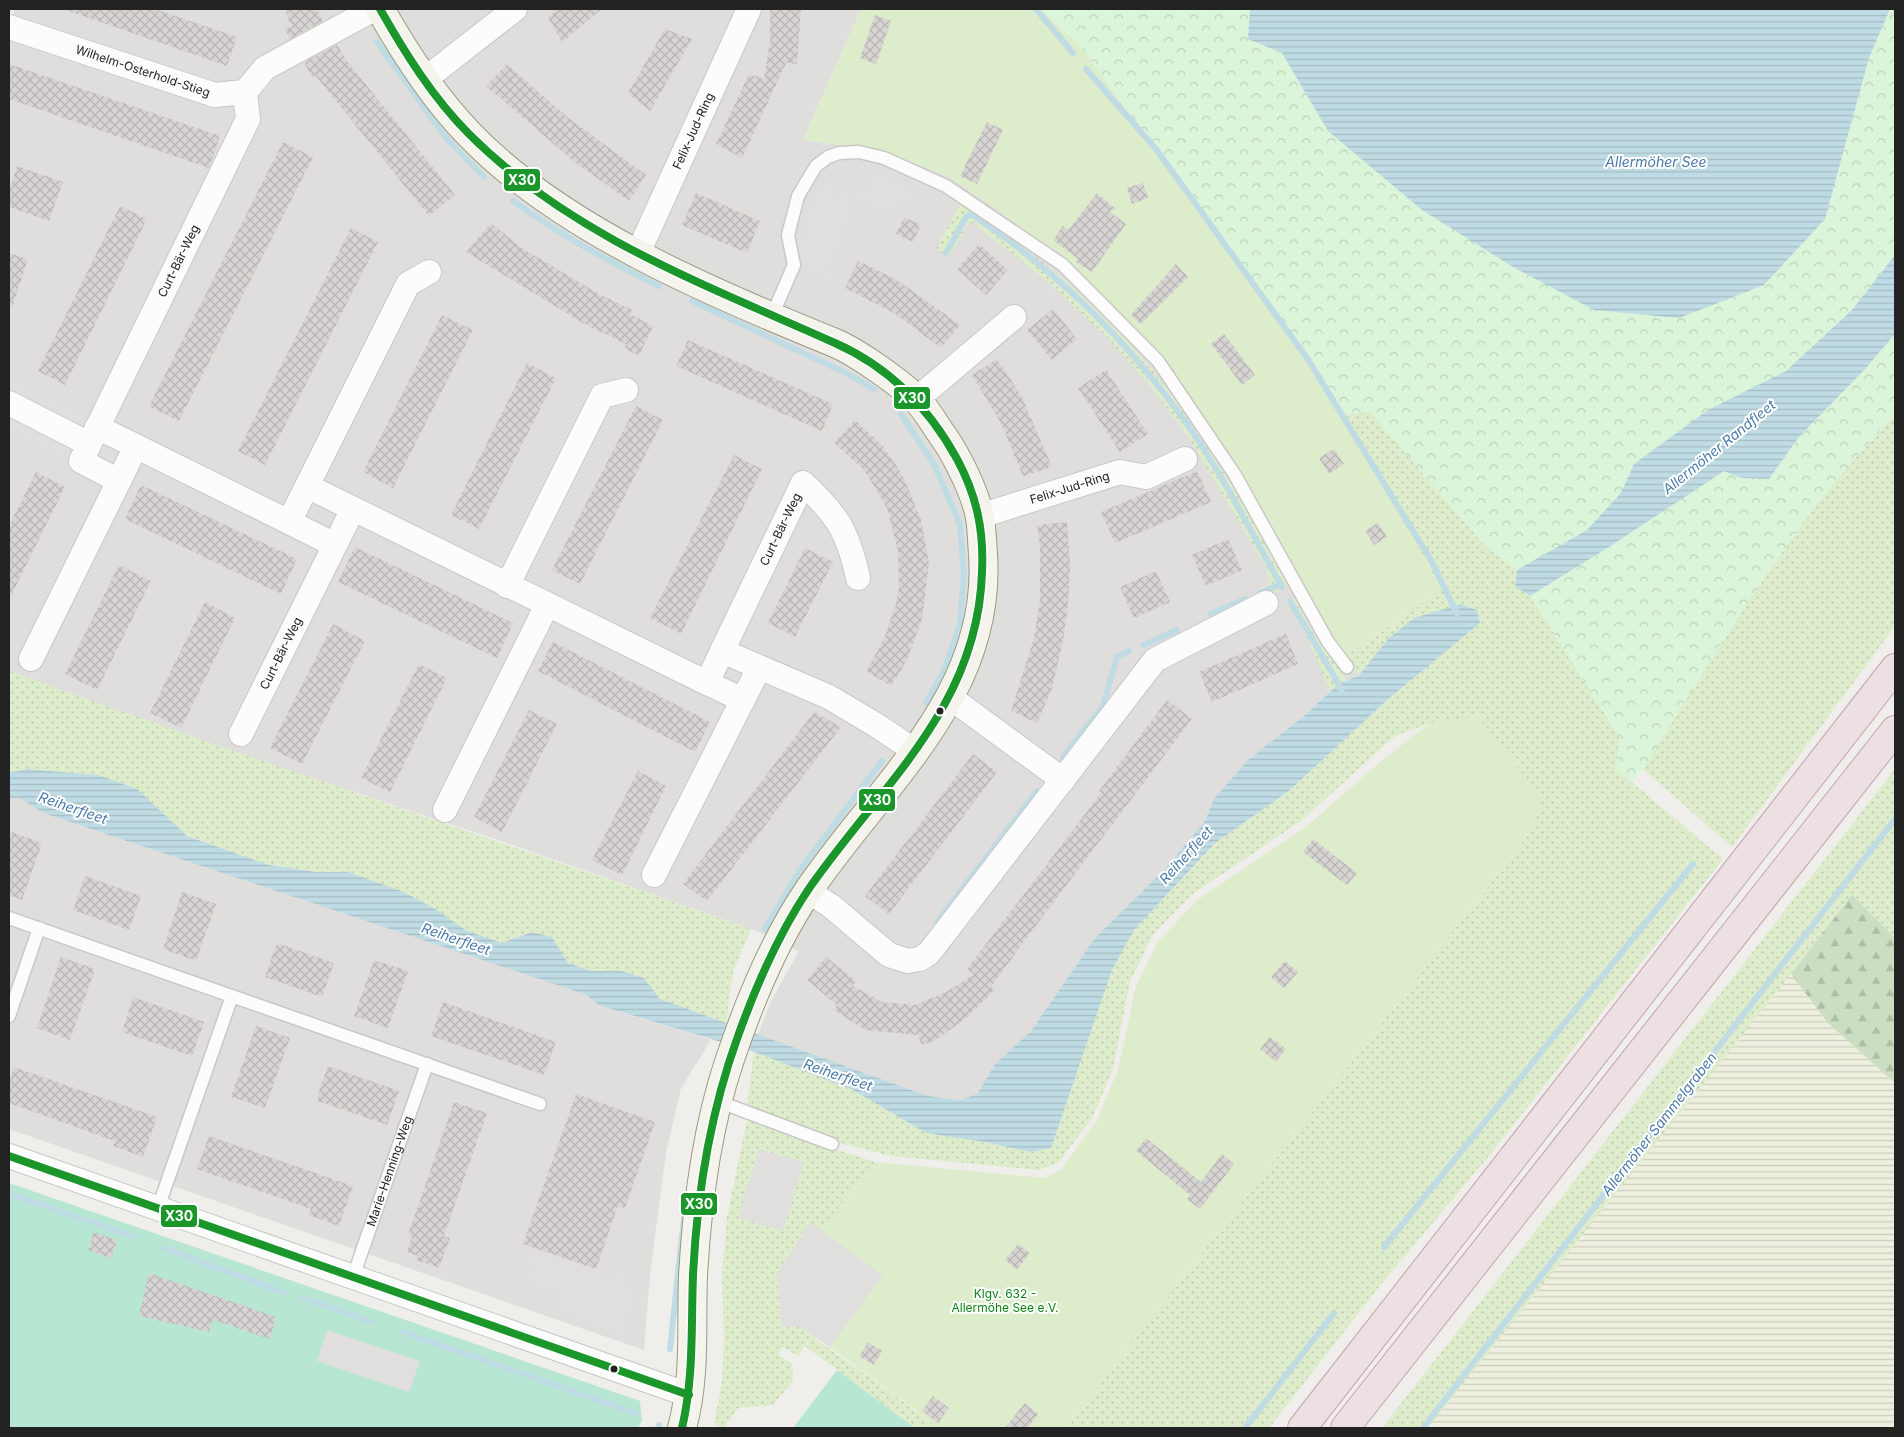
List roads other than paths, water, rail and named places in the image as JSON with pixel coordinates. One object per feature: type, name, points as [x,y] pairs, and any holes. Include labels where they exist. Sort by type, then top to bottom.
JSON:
[{"type":"highway","points":[[1302,1428],[1895,668]]},
{"type":"highway","points":[[1345,1428],[1895,730]]},
{"type":"street","points":[[245,92],[265,68],[374,9]]},
{"type":"street","points":[[380,9],[424,80],[469,134],[515,176],[578,220],[638,253],[772,318],[850,350],[917,400],[955,454],[980,516],[984,576],[976,638],[951,698],[915,751],[808,891],[771,954],[748,1007],[727,1066],[717,1101],[703,1169],[697,1220],[693,1279],[693,1365],[686,1427]]},
{"type":"street","points":[[424,80],[515,9]]},
{"type":"street","name":"Felix-Jud-Ring","points":[[638,253],[750,9]]},
{"type":"street","name":"Wilhelm-Osterhold-Stieg","points":[[9,27],[214,95],[245,92]]},
{"type":"street","name":"Curt-Bär-Weg","points":[[119,481],[81,461],[248,119],[245,92]]},
{"type":"street","points":[[289,522],[408,284],[429,272]]},
{"type":"street","points":[[917,400],[1014,317]]},
{"type":"street","points":[[507,586],[602,396],[626,390]]},
{"type":"street","points":[[9,403],[93,435],[136,446],[335,545]]},
{"type":"street","points":[[31,659],[136,446]]},
{"type":"street","name":"Felix-Jud-Ring","points":[[980,516],[1120,472],[1146,477],[1185,459]]},
{"type":"street","name":"Curt-Bär-Weg","points":[[707,683],[803,483],[825,504],[840,522],[854,560],[858,578]]},
{"type":"street","points":[[307,486],[507,586],[743,700]]},
{"type":"street","name":"Curt-Bär-Weg","points":[[240,734],[353,509]]},
{"type":"street","points":[[808,891],[831,906],[889,955],[908,962],[920,959],[929,953],[1155,660],[1266,604]]},
{"type":"street","points":[[445,810],[547,605]]},
{"type":"street","points":[[722,650],[759,668],[829,697],[876,724],[915,751]]},
{"type":"street","points":[[654,875],[759,668]]},
{"type":"street","points":[[951,698],[1063,780]]},
{"type":"street","points":[[9,1156],[689,1395]]},
{"type":"lane","points":[[772,318],[794,265],[788,235],[798,196],[816,166],[828,157],[839,153],[859,152],[884,158],[946,186],[1063,265],[1158,360],[1235,475],[1328,642],[1347,667]]},
{"type":"lane","points":[[9,918],[540,1104]]},
{"type":"lane","points":[[9,1016],[39,928]]},
{"type":"lane","points":[[158,1208],[232,996]]},
{"type":"lane","name":"Marie-Henning-Weg","points":[[353,1277],[427,1064]]},
{"type":"lane","points":[[717,1101],[832,1144]]},
{"type":"water","name":"Allermöher See","points":[[1250,9],[1890,9],[1869,58],[1825,219],[1764,285],[1679,318],[1594,310],[1513,267],[1422,210],[1328,131],[1282,53],[1248,39]]},
{"type":"water","name":"Allermöher Randfleet","points":[[1895,255],[1895,334],[1866,368],[1798,438],[1769,479],[1741,478],[1724,471],[1609,547],[1530,596],[1515,586],[1517,570],[1587,530],[1621,493],[1634,464],[1708,410],[1786,371],[1852,310]]},
{"type":"water","name":"Reiherfleet","points":[[1461,604],[1477,610],[1480,623],[1386,701],[1290,790],[1215,843],[1134,930],[1112,970],[1051,1148],[1030,1152],[985,1142],[926,1133],[853,1090],[754,1052],[598,1005],[587,995],[43,813],[20,798],[9,799],[9,773],[26,769],[98,775],[137,789],[187,836],[269,865],[315,872],[348,872],[404,892],[437,910],[467,931],[502,943],[532,932],[552,937],[568,963],[591,971],[622,971],[644,978],[660,999],[928,1096],[960,1100],[977,1094],[996,1063],[1031,1031],[1095,938],[1164,870],[1205,821],[1214,799],[1248,760],[1304,716],[1337,685],[1359,675],[1389,638],[1414,618]]},
{"type":"waterway","points":[[1036,9],[1073,53]]},
{"type":"waterway","points":[[377,42],[447,139],[484,177]]},
{"type":"waterway","points":[[1086,69],[1156,149],[1309,361],[1432,562],[1457,614]]},
{"type":"waterway","points":[[513,201],[585,247],[659,286]]},
{"type":"waterway","points":[[946,253],[966,217],[971,214],[1033,259],[1090,310],[1142,366],[1189,427],[1226,486],[1282,587]]},
{"type":"waterway","points":[[692,301],[846,373],[874,389]]},
{"type":"waterway","points":[[901,414],[934,464],[960,524],[964,575],[960,624],[944,671],[926,703]]},
{"type":"waterway","points":[[1260,593],[1281,584]]},
{"type":"waterway","points":[[1211,614],[1245,599]]},
{"type":"waterway","points":[[1290,601],[1342,690]]},
{"type":"waterway","points":[[1144,645],[1177,630]]},
{"type":"waterway","points":[[1063,757],[1103,706],[1117,657],[1129,651]]},
{"type":"waterway","points":[[765,929],[799,871],[882,761]]},
{"type":"waterway","points":[[937,922],[1037,791]]},
{"type":"waterway","name":"Allermöher Sammelgraben","points":[[1423,1428],[1895,819]]},
{"type":"waterway","points":[[1384,1247],[1693,864]]},
{"type":"waterway","points":[[9,1194],[132,1236]]},
{"type":"waterway","points":[[670,1349],[686,1200]]},
{"type":"waterway","points":[[164,1248],[285,1293]]},
{"type":"waterway","points":[[303,1298],[372,1322]]},
{"type":"waterway","points":[[1245,1428],[1334,1313]]},
{"type":"waterway","points":[[403,1332],[635,1413]]},
{"type":"park label","name":"Klgv. 632 - Allermöhe See e.V.","points":[[1005,1301]]}]
